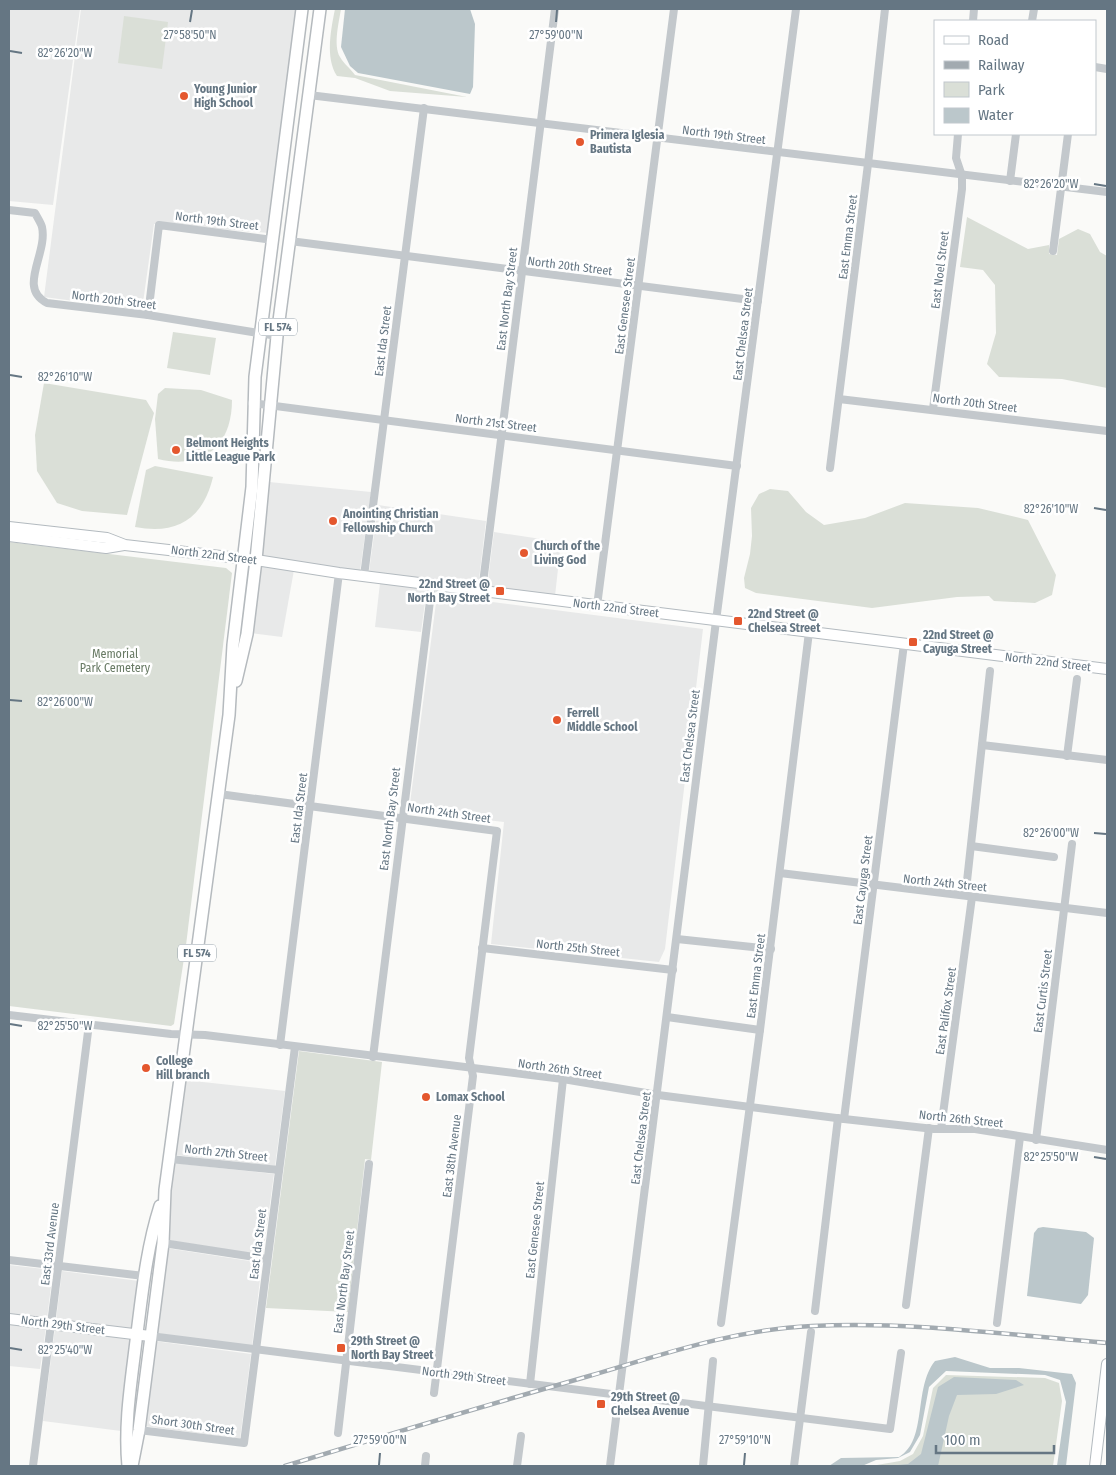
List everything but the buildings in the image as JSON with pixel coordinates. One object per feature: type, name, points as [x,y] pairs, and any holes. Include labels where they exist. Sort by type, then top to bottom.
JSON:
[{"type":"main road","name":"FL 574","points":[[132,1466],[139,1430],[162,1243],[165,1190],[229,715],[232,645],[252,487],[252,404],[302,9]]},
{"type":"main road","name":"FL 574","points":[[229,715],[247,634],[264,488],[276,336],[320,9]]},
{"type":"main road","points":[[273,240],[278,244],[283,254],[283,291]]},
{"type":"main road","name":"North 22nd Street","points":[[9,527],[107,538],[125,545],[256,560],[432,585],[1107,669]]},
{"type":"main road","name":"North 22nd Street","points":[[9,536],[106,548],[125,545]]},
{"type":"main road","name":"FL 574","points":[[128,1466],[126,1417],[144,1276],[153,1228],[165,1190]]},
{"type":"main road","name":"North 29th Street","points":[[9,1319],[150,1336]]},
{"type":"main road","points":[[1095,1466],[1107,1364]]},
{"type":"street","name":"East North Bay Street","points":[[482,591],[555,9]]},
{"type":"street","name":"East Genesee Street","points":[[597,606],[674,9]]},
{"type":"street","name":"East Chelsea Street","points":[[610,1466],[716,621],[796,9]]},
{"type":"street","name":"East Emma Street","points":[[830,468],[868,164],[885,9]]},
{"type":"street","name":"North 19th Street","points":[[309,95],[962,176],[1107,192]]},
{"type":"street","name":"East Ida Street","points":[[364,576],[424,108]]},
{"type":"street","name":"East Noel Street","points":[[933,409],[962,176],[956,158],[958,135]]},
{"type":"street","points":[[1010,181],[1016,135]]},
{"type":"street","points":[[1053,251],[1068,135]]},
{"type":"street","name":"North 20th Street","points":[[9,210],[35,213],[42,227],[42,242],[33,280],[33,289],[38,298],[47,303],[148,315],[276,336]]},
{"type":"street","name":"North 19th Street","points":[[148,315],[159,226],[273,240]]},
{"type":"street","name":"North 20th Street","points":[[290,241],[758,301]]},
{"type":"street","name":"North 20th Street","points":[[839,398],[1107,432]]},
{"type":"street","name":"North 21st Street","points":[[252,404],[737,466]]},
{"type":"street","name":"East Ida Street","points":[[280,1045],[340,573]]},
{"type":"street","name":"East North Bay Street","points":[[373,1057],[432,585]]},
{"type":"street","name":"East Emma Street","points":[[721,1323],[780,873],[809,632]]},
{"type":"street","name":"East Cayuga Street","points":[[815,1311],[874,886],[904,644]]},
{"type":"street","points":[[967,881],[990,671]]},
{"type":"street","points":[[1067,756],[1077,679]]},
{"type":"street","points":[[982,745],[1107,760]]},
{"type":"street","name":"North 24th Street","points":[[219,794],[498,831]]},
{"type":"street","name":"East 38th Avenue","points":[[434,1394],[473,1076],[469,1058],[498,831]]},
{"type":"street","name":"East Curtis Street","points":[[1036,1140],[1072,844]]},
{"type":"street","points":[[971,846],[1054,856]]},
{"type":"street","name":"North 24th Street","points":[[780,873],[1107,913]]},
{"type":"street","name":"East Palifox Street","points":[[941,1129],[972,897]]},
{"type":"street","points":[[677,939],[770,949]]},
{"type":"street","name":"North 25th Street","points":[[482,948],[672,970]]},
{"type":"street","name":"North 26th Street","points":[[9,1015],[564,1079],[658,1095],[841,1118],[941,1129],[975,1129],[1107,1150]]},
{"type":"street","points":[[667,1017],[760,1030]]},
{"type":"street","name":"East 33rd Avenue","points":[[33,1466],[89,1024]]},
{"type":"street","name":"East Ida Street","points":[[244,1443],[295,1047]]},
{"type":"street","name":"East Genesee Street","points":[[530,1384],[564,1079]]},
{"type":"street","points":[[906,1305],[929,1128]]},
{"type":"street","points":[[997,1323],[1020,1137]]},
{"type":"street","name":"North 27th Street","points":[[170,1159],[279,1170]]},
{"type":"street","name":"East North Bay Street","points":[[338,1433],[369,1164]]},
{"type":"street","points":[[162,1243],[268,1259]]},
{"type":"street","points":[[9,1260],[144,1276]]},
{"type":"street","points":[[794,1466],[810,1332]]},
{"type":"street","name":"North 29th Street","points":[[150,1336],[890,1430],[901,1353]]},
{"type":"street","points":[[703,1466],[713,1361]]},
{"type":"street","name":"Short 30th Street","points":[[139,1430],[244,1443]]},
{"type":"street","points":[[517,1466],[521,1436]]},
{"type":"street","points":[[425,1466],[426,1456]]},
{"type":"shaded area","points":[[9,9],[80,9],[53,205],[9,201]]},
{"type":"shaded area","points":[[81,9],[296,9],[270,233],[154,224],[142,310],[44,297]]},
{"type":"shaded area","points":[[269,482],[371,492],[360,571],[261,557]]},
{"type":"shaded area","points":[[378,505],[486,521],[478,587],[369,572]]},
{"type":"shaded area","points":[[494,532],[561,542],[555,596],[487,588]]},
{"type":"shaded area","points":[[261,565],[294,570],[282,637],[251,633]]},
{"type":"shaded area","points":[[380,583],[427,588],[421,632],[375,627]]},
{"type":"shaded area","name":"Ferrell Middle School","points":[[437,595],[703,629],[665,949],[659,962],[491,944],[504,822],[409,811]]},
{"type":"shaded area","points":[[184,1080],[285,1091],[275,1166],[175,1155]]},
{"type":"shaded area","points":[[174,1163],[274,1174],[263,1255],[167,1240]]},
{"type":"shaded area","points":[[166,1248],[262,1263],[252,1346],[155,1333]]},
{"type":"shaded area","points":[[9,1265],[53,1270],[47,1319],[9,1314]]},
{"type":"shaded area","points":[[62,1271],[139,1281],[133,1330],[56,1320]]},
{"type":"shaded area","points":[[9,1323],[46,1327],[40,1369],[9,1366]]},
{"type":"shaded area","points":[[55,1328],[132,1338],[121,1431],[43,1421]]},
{"type":"shaded area","points":[[154,1341],[251,1354],[240,1439],[144,1426]]},
{"type":"green space","points":[[335,9],[341,9],[337,33],[338,52],[355,75],[467,97],[390,91],[355,78],[337,76],[333,69],[330,52]]},
{"type":"green space","points":[[124,16],[168,22],[162,69],[118,63]]},
{"type":"green space","points":[[967,217],[1028,249],[1049,245],[1049,254],[1057,255],[1059,239],[1078,229],[1090,234],[1100,252],[1107,256],[1107,388],[1062,379],[999,377],[987,364],[996,333],[995,285],[983,270],[960,267]]},
{"type":"green space","points":[[173,332],[216,338],[210,375],[167,368]]},
{"type":"green space","points":[[44,383],[146,400],[154,413],[127,515],[82,511],[57,503],[37,471],[35,435]]},
{"type":"green space","points":[[165,388],[201,390],[232,400],[231,416],[227,430],[212,451],[189,461],[174,462],[158,459],[155,419],[158,394]]},
{"type":"green space","points":[[155,466],[213,477],[202,504],[186,521],[176,526],[164,528],[135,527],[146,470]]},
{"type":"green space","points":[[770,489],[788,491],[806,512],[824,525],[865,518],[905,503],[978,508],[1028,520],[1056,575],[1052,595],[1035,603],[994,601],[989,596],[957,597],[872,608],[756,593],[745,588],[744,578],[752,536],[751,508],[759,494]]},
{"type":"green space","name":"Memorial Park Cemetery","points":[[9,542],[226,568],[232,573],[186,945],[174,1024],[171,1026],[9,1006]]},
{"type":"green space","points":[[299,1051],[382,1062],[371,1160],[365,1159],[348,1312],[266,1308]]},
{"type":"green space","points":[[946,1375],[1045,1378],[1059,1383],[1062,1401],[1053,1466],[871,1466],[900,1461],[913,1454],[923,1436],[933,1388]]},
{"type":"water","points":[[345,9],[470,9],[475,24],[473,87],[470,94],[358,73],[350,66],[341,47]]},
{"type":"water","points":[[1038,1228],[1086,1232],[1094,1238],[1088,1295],[1081,1304],[1027,1296],[1034,1233]]},
{"type":"water","points":[[955,1357],[990,1368],[1019,1368],[1072,1374],[1076,1383],[1066,1466],[1057,1466],[1066,1402],[1060,1380],[1045,1375],[946,1371],[929,1387],[920,1435],[910,1452],[898,1458],[876,1460],[862,1466],[829,1466],[841,1458],[899,1457],[908,1449],[914,1439],[928,1372],[935,1361]]},
{"type":"water","points":[[954,1377],[1016,1380],[1024,1385],[996,1394],[957,1395],[949,1416],[938,1466],[888,1466],[908,1464],[921,1454],[938,1387]]},
{"type":"railway","points":[[285,1466],[699,1344],[755,1332],[812,1326],[886,1325],[1107,1343]]},
{"type":"place","name":"Young Junior High School","points":[[184,96]]},
{"type":"place","name":"Primera Iglesia Bautista","points":[[580,142]]},
{"type":"place","name":"Belmont Heights Little League Park","points":[[176,450]]},
{"type":"place","name":"Anointing Christian Fellowship Church","points":[[333,521]]},
{"type":"place","name":"Church of the Living God","points":[[524,553]]},
{"type":"place","name":"22nd Street @ North Bay Street","points":[[500,591]]},
{"type":"place","name":"22nd Street @ Chelsea Street","points":[[738,621]]},
{"type":"place","name":"22nd Street @ Cayuga Street","points":[[913,642]]},
{"type":"place","name":"Ferrell Middle School","points":[[557,720]]},
{"type":"place","name":"College Hill branch","points":[[146,1068]]},
{"type":"place","name":"Lomax School","points":[[426,1097]]},
{"type":"place","name":"29th Street @ North Bay Street","points":[[341,1348]]},
{"type":"place","name":"29th Street @ Chelsea Avenue","points":[[601,1404]]}]
